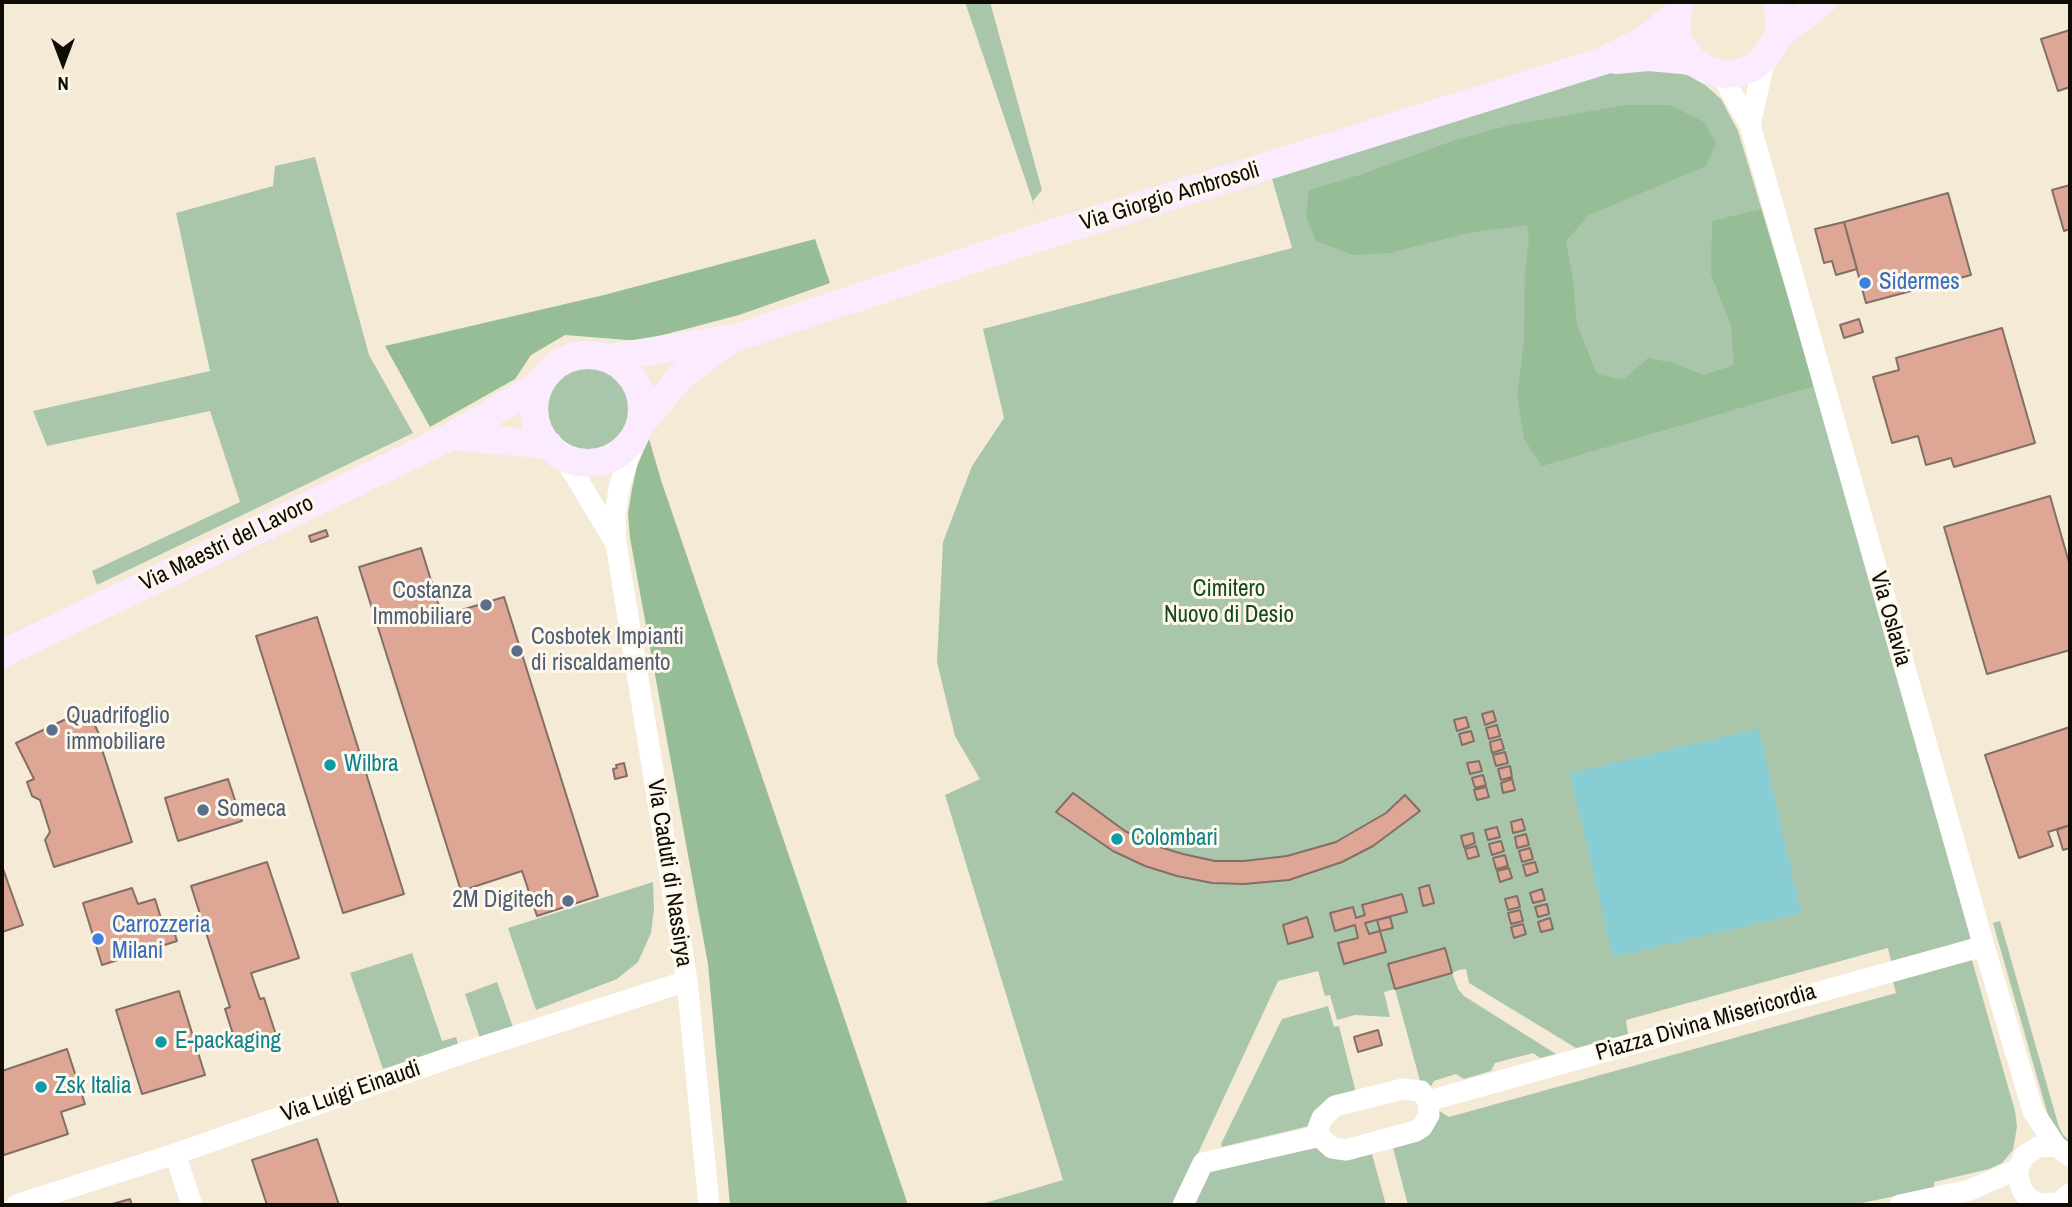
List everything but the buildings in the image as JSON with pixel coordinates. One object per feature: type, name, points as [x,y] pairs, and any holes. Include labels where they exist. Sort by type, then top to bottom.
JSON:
[{"type":"main road","points":[[1772,47],[1780,18],[1776,2]]},
{"type":"main road","points":[[1721,74],[1752,68],[1822,2]]},
{"type":"main road","points":[[1678,8],[1678,40],[1693,61]]},
{"type":"main road","name":"Via Giorgio Ambrosoli","points":[[609,358],[739,337],[1034,239],[1603,61],[1642,41],[1678,8]]},
{"type":"main road","name":"Via Giorgio Ambrosoli","points":[[1603,61],[1649,57],[1693,61],[1721,74]]},
{"type":"main road","name":"Via Giorgio Ambrosoli","points":[[638,430],[681,376],[714,351],[739,337]]},
{"type":"main road","points":[[452,436],[556,451],[580,462],[596,462],[619,452],[638,430],[642,405],[637,386],[626,369],[609,358],[585,355],[562,361],[549,371],[540,384],[535,400],[535,416],[540,432],[556,451]]},
{"type":"main road","name":"Via Maestri del Lavoro","points":[[2,654],[452,436],[540,384]]},
{"type":"street","name":"Via Oslavia","points":[[1750,125],[1772,47]]},
{"type":"street","name":"Via Oslavia","points":[[1721,74],[1750,125],[2033,1111],[2063,1151]]},
{"type":"street","name":"Via Caduti di Nassirya","points":[[638,430],[619,488],[615,516],[616,544],[687,981],[709,1205]]},
{"type":"street","name":"Via Caduti di Nassirya","points":[[556,451],[616,544]]},
{"type":"street","name":"Piazza Divina Misericordia","points":[[1429,1101],[1984,946]]},
{"type":"street","name":"Via Luigi Einaudi","points":[[16,1205],[175,1154],[469,1051],[687,981]]},
{"type":"street","points":[[1403,1089],[1421,1091],[1429,1101],[1426,1122],[1416,1131],[1339,1150],[1326,1144],[1319,1136],[1318,1128],[1322,1118],[1335,1105],[1403,1089]]},
{"type":"street","name":"Via Oslavia","points":[[2033,1111],[2018,1177],[2034,1200]]},
{"type":"street","points":[[1183,1205],[1203,1163],[1319,1136]]},
{"type":"street","points":[[1900,1205],[1970,1190],[2047,1145],[2063,1151]]},
{"type":"street","points":[[175,1154],[192,1205]]},
{"type":"street","points":[[1970,1190],[2059,1203],[2070,1194]]},
{"type":"green space","points":[[965,2],[990,2],[1042,190],[1033,201],[1037,214]]},
{"type":"green space","name":"Cimitero Nuovo di Desio","points":[[1619,68],[1670,70],[1687,75],[1705,85],[1721,99],[1738,131],[1815,386],[1971,940],[1891,961],[1888,948],[1626,1020],[1628,1034],[1576,1048],[1469,983],[1466,969],[1459,970],[1452,973],[1464,996],[1556,1054],[1540,1058],[1533,1053],[1495,1063],[1491,1071],[1464,1079],[1456,1074],[1434,1081],[1430,1088],[1422,1088],[1395,989],[1384,992],[1390,1017],[1355,1015],[1337,1020],[1330,995],[1325,996],[1318,971],[1278,981],[1174,1205],[978,1205],[1063,1180],[945,795],[980,779],[955,736],[937,662],[943,542],[972,466],[1004,418],[983,329],[1292,248],[1271,175]]},
{"type":"green space","points":[[1626,105],[1670,105],[1704,122],[1716,143],[1706,166],[1589,215],[1566,241],[1573,278],[1577,325],[1597,374],[1623,380],[1648,358],[1673,363],[1704,375],[1734,365],[1731,326],[1711,274],[1712,221],[1761,209],[1815,386],[1542,466],[1524,439],[1517,396],[1524,341],[1525,269],[1529,240],[1527,225],[1468,233],[1389,253],[1353,255],[1316,241],[1306,216],[1309,190],[1363,174],[1455,140],[1510,125]]},
{"type":"green space","points":[[315,157],[369,355],[413,433],[97,585],[92,571],[240,502],[210,411],[47,446],[33,411],[210,371],[176,213],[273,186],[275,166]]},
{"type":"green space","points":[[815,239],[830,283],[739,315],[640,341],[565,335],[531,355],[515,379],[430,427],[385,346],[604,295]]},
{"type":"green space","points":[[581,368],[597,368],[612,375],[623,386],[630,401],[627,425],[618,438],[597,450],[581,450],[566,443],[555,432],[548,417],[548,401],[555,386],[566,375]]},
{"type":"green space","points":[[649,439],[908,1205],[730,1205],[708,964],[630,538],[628,514],[632,489],[637,466]]},
{"type":"green space","points":[[653,882],[651,933],[638,962],[617,979],[536,1010],[508,928]]},
{"type":"green space","points":[[2000,921],[2059,1127],[2070,1141],[2070,1150],[2053,1133],[1993,923]]},
{"type":"green space","points":[[412,953],[442,1041],[456,1037],[458,1044],[383,1069],[350,973]]},
{"type":"green space","points":[[1971,957],[2015,1111],[2017,1127],[2013,1150],[2002,1163],[1989,1169],[1934,1182],[1934,1188],[1852,1205],[1408,1205],[1393,1148],[1418,1141],[1435,1108],[1449,1117],[1896,993],[1892,978]]},
{"type":"green space","points":[[497,982],[513,1027],[480,1038],[465,994]]},
{"type":"green space","points":[[1328,1006],[1334,1027],[1339,1026],[1356,1093],[1309,1126],[1222,1147],[1221,1144],[1282,1019]]},
{"type":"green space","points":[[1316,1148],[1346,1160],[1372,1154],[1386,1205],[1193,1205],[1208,1172]]},
{"type":"water","points":[[1759,729],[1801,913],[1613,957],[1570,773]]},
{"type":"place","name":"Sidermes","points":[[1865,283]]},
{"type":"place","name":"Costanza Immobiliare","points":[[486,605]]},
{"type":"place","name":"Cosbotek Impianti di riscaldamento","points":[[517,651]]},
{"type":"place","name":"Quadrifoglio immobiliare","points":[[52,730]]},
{"type":"place","name":"Wilbra","points":[[330,765]]},
{"type":"place","name":"Someca","points":[[203,810]]},
{"type":"place","name":"Colombari","points":[[1117,839]]},
{"type":"place","name":"2M Digitech","points":[[568,901]]},
{"type":"place","name":"Carrozzeria Milani","points":[[98,939]]},
{"type":"place","name":"E-packaging","points":[[161,1042]]},
{"type":"place","name":"Zsk Italia","points":[[41,1087]]}]
